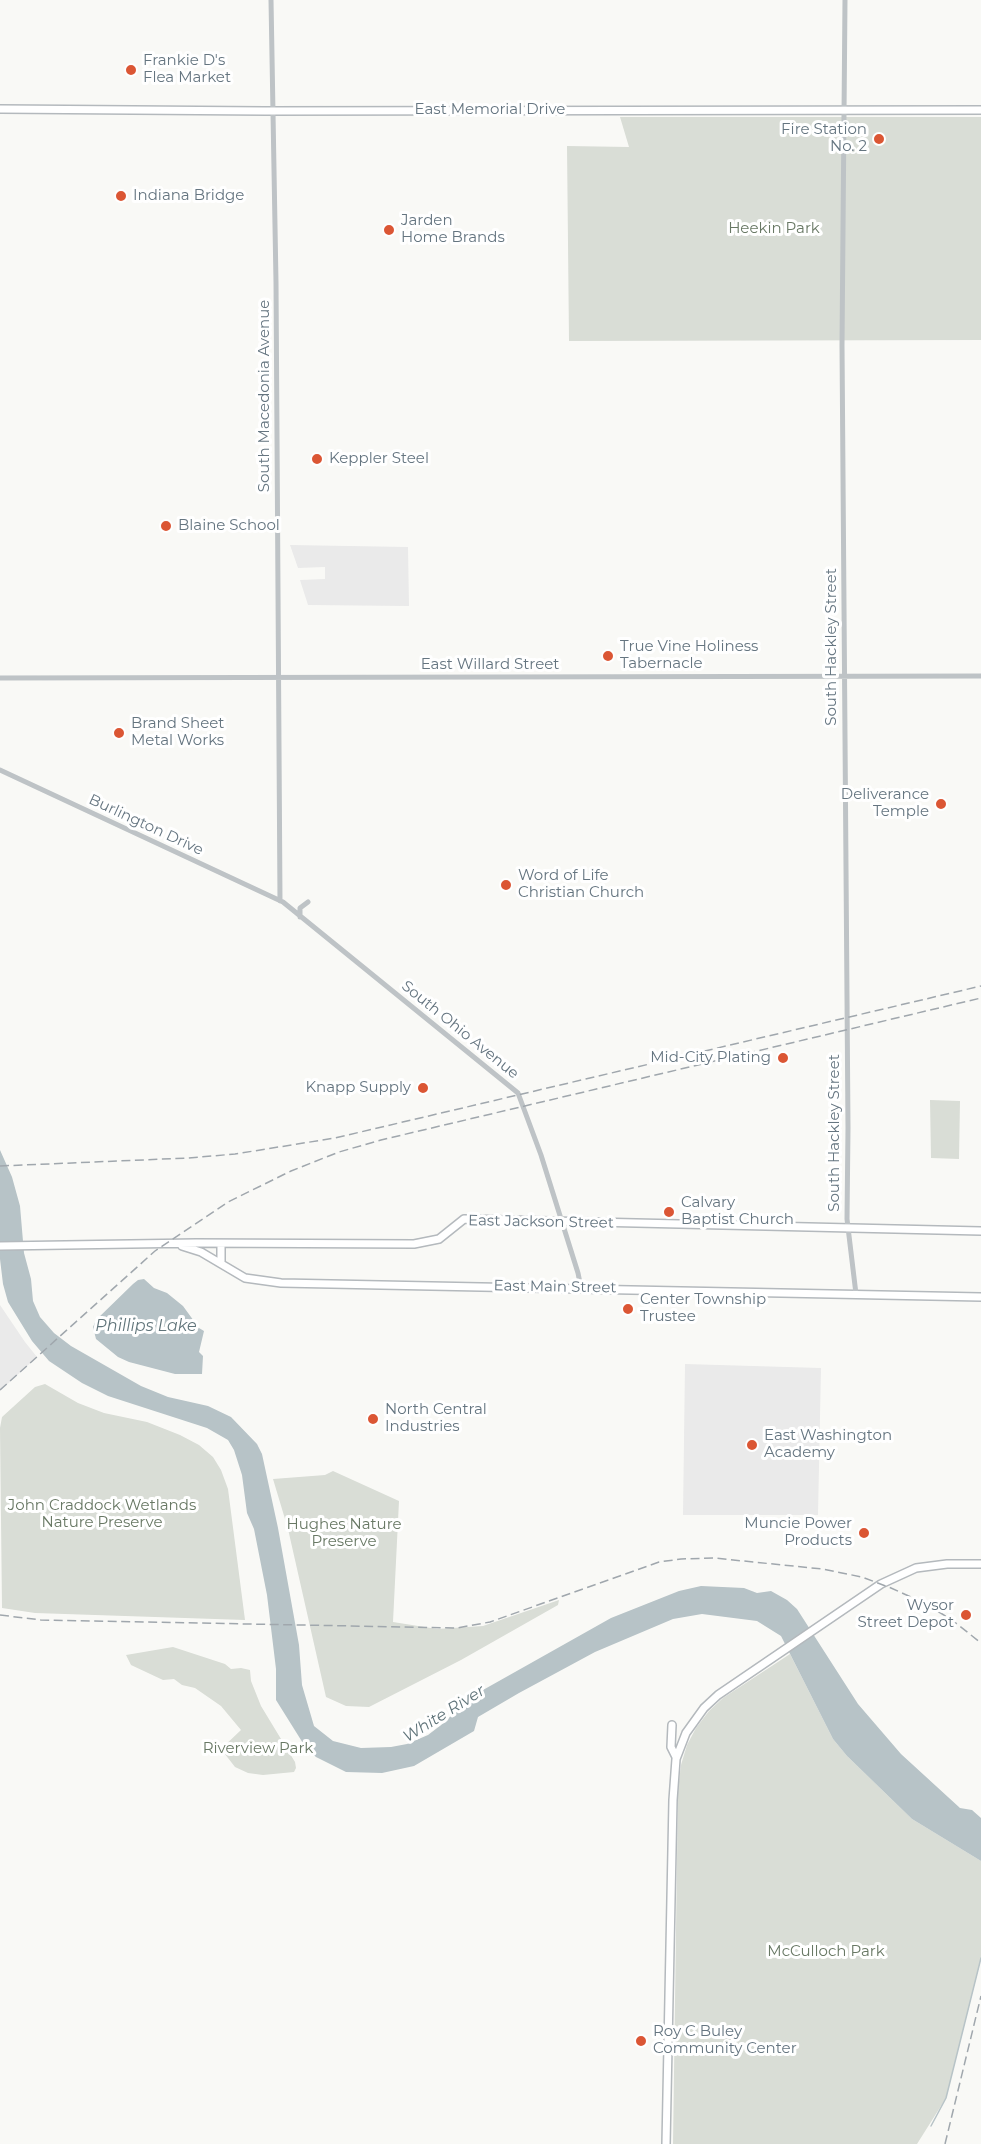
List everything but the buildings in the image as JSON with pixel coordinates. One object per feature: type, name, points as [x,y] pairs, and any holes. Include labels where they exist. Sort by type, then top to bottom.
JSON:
[{"type":"main road","name":"East Memorial Drive","points":[[0,109],[981,110]]},
{"type":"main road","name":"East Jackson Street","points":[[0,1246],[414,1244],[439,1239],[464,1219],[981,1231]]},
{"type":"main road","name":"East Main Street","points":[[174,1244],[201,1252],[250,1279],[281,1283],[981,1297]]},
{"type":"main road","points":[[221,1244],[221,1263]]},
{"type":"main road","points":[[666,2144],[673,1800],[676,1757],[686,1733],[704,1708],[718,1695],[881,1584],[916,1568],[947,1564],[981,1564]]},
{"type":"main road","points":[[672,1725],[671,1747],[676,1757]]},
{"type":"street","name":"South Macedonia Avenue","points":[[271,0],[281,901]]},
{"type":"street","name":"South Hackley Street","points":[[845,0],[842,340],[847,1228],[856,1294]]},
{"type":"street","name":"East Willard Street","points":[[0,678],[981,676]]},
{"type":"street","name":"Burlington Drive","points":[[0,770],[281,901]]},
{"type":"street","name":"South Ohio Avenue","points":[[281,901],[518,1093],[527,1112],[581,1288]]},
{"type":"street","points":[[300,917],[300,908],[308,902]]},
{"type":"shaded area","points":[[290,545],[408,547],[409,606],[308,605],[300,580],[325,579],[325,567],[298,568]]},
{"type":"shaded area","points":[[0,1305],[37,1357],[0,1391]]},
{"type":"shaded area","name":"East Washington Academy","points":[[685,1364],[821,1368],[818,1515],[683,1515]]},
{"type":"green space","name":"Heekin Park","points":[[620,117],[981,117],[981,340],[569,341],[567,146],[629,147]]},
{"type":"green space","points":[[930,1100],[960,1101],[959,1159],[931,1158]]},
{"type":"green space","name":"John Craddock Wetlands Nature Preserve","points":[[45,1384],[78,1403],[104,1413],[147,1422],[180,1435],[199,1445],[213,1457],[228,1489],[245,1620],[35,1613],[2,1608],[0,1428],[2,1417],[35,1387]]},
{"type":"green space","name":"Hughes Nature Preserve","points":[[333,1471],[399,1501],[393,1622],[437,1629],[483,1626],[559,1600],[558,1605],[461,1660],[369,1707],[346,1706],[326,1697],[288,1529],[273,1479],[325,1475]]},
{"type":"green space","name":"Riverview Park","points":[[173,1647],[225,1664],[231,1669],[250,1670],[251,1681],[261,1706],[295,1762],[294,1772],[263,1775],[248,1773],[235,1767],[221,1749],[241,1730],[221,1706],[195,1688],[182,1685],[174,1679],[163,1680],[131,1665],[126,1655]]},
{"type":"green space","name":"McCulloch Park","points":[[790,1654],[833,1739],[847,1756],[912,1819],[981,1861],[981,1958],[946,2098],[917,2144],[673,2144],[678,1789],[681,1765],[687,1745],[709,1711],[723,1698]]},
{"type":"water","points":[[0,1150],[12,1177],[20,1206],[24,1253],[31,1279],[33,1301],[40,1317],[54,1333],[71,1346],[141,1386],[168,1397],[208,1406],[231,1417],[257,1444],[262,1454],[278,1528],[299,1645],[302,1685],[314,1726],[333,1741],[361,1748],[391,1747],[407,1744],[428,1735],[445,1722],[467,1699],[611,1618],[679,1591],[701,1586],[744,1588],[757,1593],[771,1591],[797,1609],[858,1704],[901,1754],[960,1808],[972,1810],[981,1818],[981,1861],[912,1819],[847,1756],[833,1739],[781,1636],[757,1621],[702,1614],[673,1619],[595,1652],[519,1693],[478,1717],[474,1731],[414,1766],[382,1773],[346,1772],[316,1757],[306,1748],[276,1700],[276,1669],[267,1595],[254,1529],[247,1513],[242,1475],[234,1450],[228,1440],[207,1428],[108,1396],[82,1383],[49,1361],[32,1341],[8,1302],[3,1284],[0,1259]]},
{"type":"water","name":"Phillips Lake","points":[[144,1279],[183,1306],[199,1328],[204,1331],[199,1352],[203,1356],[202,1374],[175,1374],[129,1362],[118,1357],[96,1339],[93,1327],[96,1320],[133,1284]]},
{"type":"waterway","points":[[931,2126],[946,2098],[981,1958]]},
{"type":"railway","points":[[0,1166],[188,1158],[235,1154],[335,1138],[981,986]]},
{"type":"railway","points":[[0,1390],[155,1251],[228,1202],[291,1171],[339,1152],[381,1140],[981,998]]},
{"type":"railway","points":[[0,1615],[41,1620],[457,1628],[490,1622],[659,1562],[714,1558],[822,1569],[862,1577],[924,1603],[952,1620],[981,1643]]},
{"type":"railway","points":[[945,2144],[981,1996]]},
{"type":"place","name":"Frankie D's Flea Market","points":[[131,70]]},
{"type":"place","name":"Fire Station No. 2","points":[[879,139]]},
{"type":"place","name":"Indiana Bridge","points":[[121,196]]},
{"type":"place","name":"Jarden Home Brands","points":[[389,230]]},
{"type":"place","name":"Keppler Steel","points":[[317,459]]},
{"type":"place","name":"Blaine School","points":[[166,526]]},
{"type":"place","name":"True Vine Holiness Tabernacle","points":[[608,656]]},
{"type":"place","name":"Brand Sheet Metal Works","points":[[119,733]]},
{"type":"place","name":"Deliverance Temple","points":[[941,804]]},
{"type":"place","name":"Word of Life Christian Church","points":[[506,885]]},
{"type":"place","name":"Mid-City Plating","points":[[783,1058]]},
{"type":"place","name":"Knapp Supply","points":[[423,1088]]},
{"type":"place","name":"Calvary Baptist Church","points":[[669,1212]]},
{"type":"place","name":"Center Township Trustee","points":[[628,1309]]},
{"type":"place","name":"North Central Industries","points":[[373,1419]]},
{"type":"place","name":"East Washington Academy","points":[[752,1445]]},
{"type":"place","name":"Muncie Power Products","points":[[864,1533]]},
{"type":"place","name":"Wysor Street Depot","points":[[966,1615]]},
{"type":"place","name":"Roy C Buley Community Center","points":[[641,2041]]},
{"type":"water label","name":"White River","points":[[444,1714]]}]
